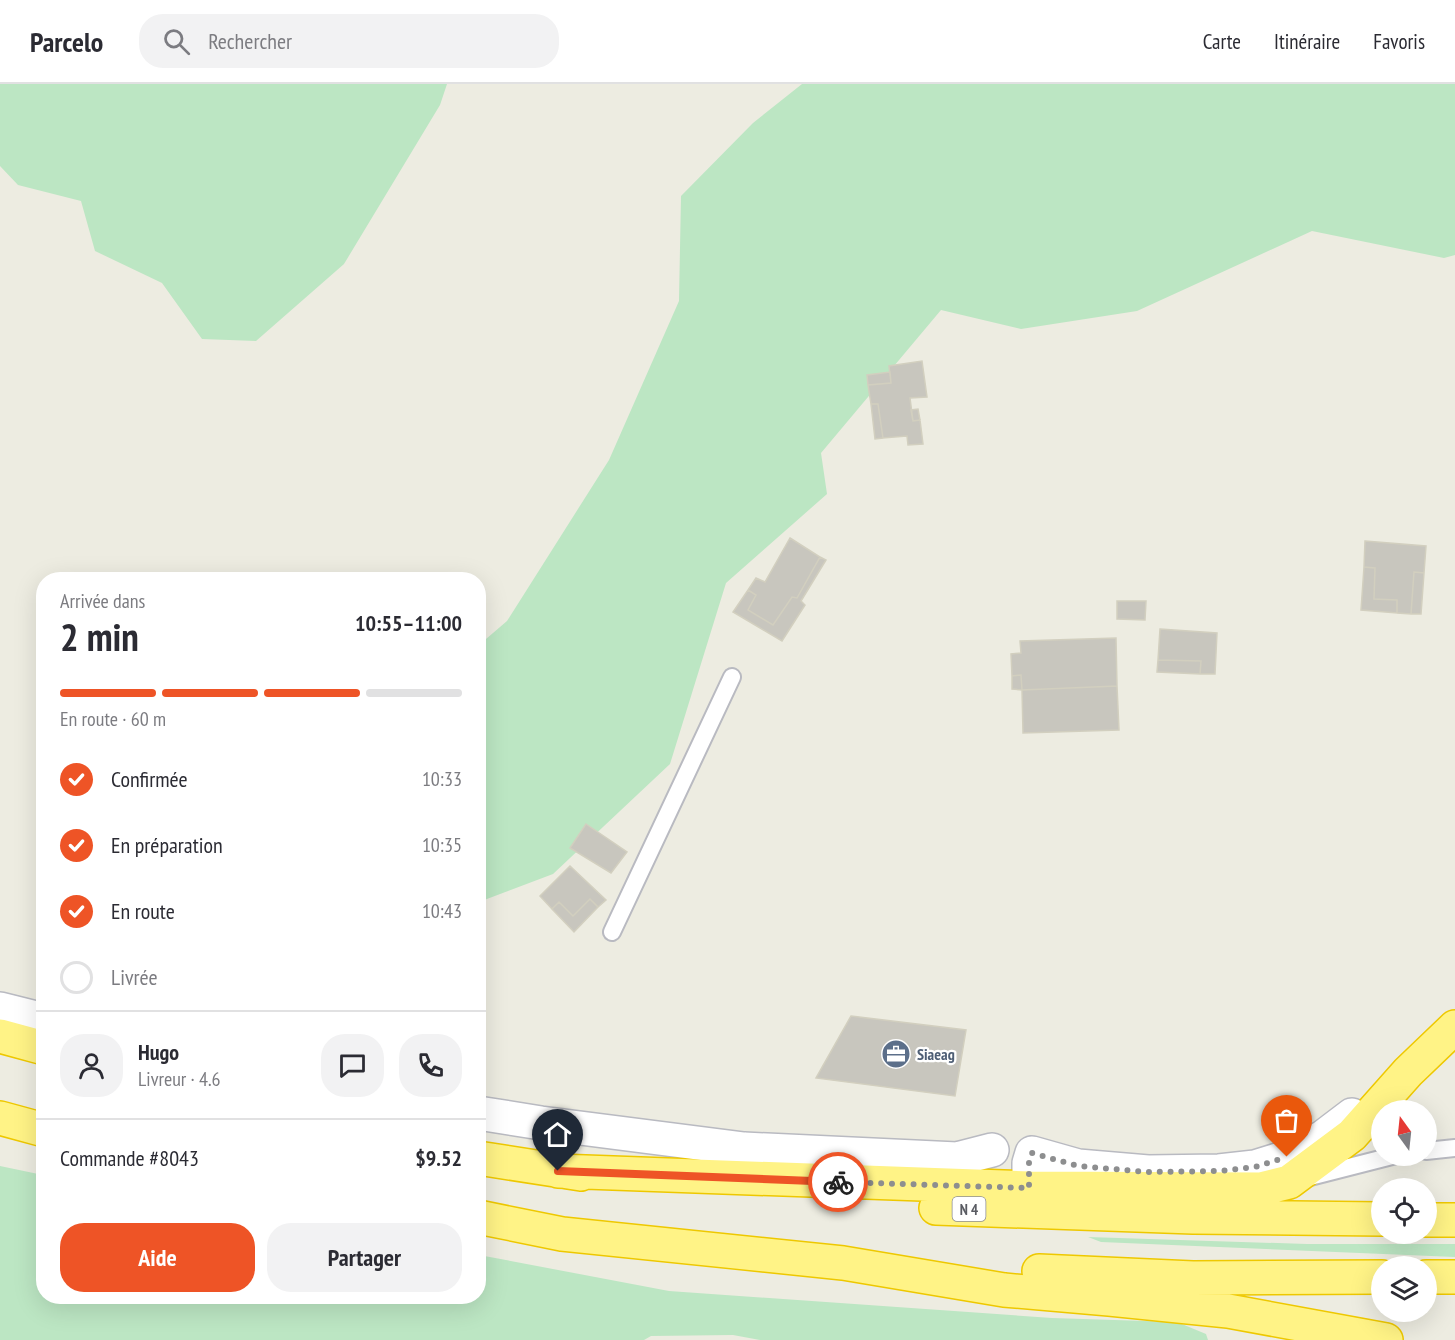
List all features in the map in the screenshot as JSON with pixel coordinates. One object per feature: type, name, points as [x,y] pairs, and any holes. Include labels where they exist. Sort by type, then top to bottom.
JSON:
[{"type":"highway","points":[[558,1171],[1029,1188],[1261,1189],[1289,1182],[1352,1135],[1408,1072],[1455,1027]]},
{"type":"highway","points":[[0,1036],[36,1046]]},
{"type":"highway","points":[[0,1060],[36,1068]]},
{"type":"highway","points":[[0,1118],[36,1128]]},
{"type":"highway","name":"N 4","points":[[486,1159],[723,1192],[898,1207],[1193,1217],[1371,1219]]},
{"type":"highway","points":[[486,1219],[562,1234],[843,1263],[1193,1278],[1371,1277]]},
{"type":"highway","points":[[1437,1220],[1455,1220]]},
{"type":"highway","points":[[843,1263],[1004,1290],[1228,1311],[1386,1340]]},
{"type":"highway","points":[[1437,1277],[1455,1277]]},
{"type":"street","points":[[0,1009],[36,1018]]},
{"type":"street","points":[[1029,1188],[1029,1162],[1032,1153],[1078,1166],[1148,1172],[1219,1171],[1255,1167],[1287,1157],[1323,1137],[1408,1072]]},
{"type":"street","points":[[486,1114],[744,1149],[957,1159],[992,1150]]},
{"type":"lane","points":[[612,932],[732,677]]},
{"type":"lane","points":[[1437,1150],[1455,1148]]},
{"type":"lane","points":[[1289,1182],[1371,1162]]},
{"type":"green space","points":[[0,84],[447,84],[440,105],[344,264],[256,341],[202,339],[162,283],[95,251],[81,201],[18,185],[0,166]]},
{"type":"green space","points":[[802,84],[1455,84],[1455,255],[1444,258],[1312,231],[1137,311],[1021,329],[941,310],[821,453],[827,494],[726,583],[670,764],[553,874],[486,899],[486,639],[507,621],[609,460],[679,301],[681,196],[753,123]]},
{"type":"green space","points":[[0,1166],[36,1174],[36,1304],[486,1304],[486,1256],[669,1291],[1052,1318],[1177,1322],[1206,1334],[1208,1340],[760,1340],[733,1335],[651,1336],[644,1340],[0,1340]]},
{"type":"green space","points":[[1088,1237],[1307,1244],[1455,1244],[1455,1257],[1437,1256],[1101,1242]]},
{"type":"building","points":[[922,361],[927,397],[910,398],[913,421],[920,420],[923,444],[908,445],[907,436],[883,438],[878,404],[871,404],[868,385],[891,383],[889,366]]},
{"type":"building","points":[[890,372],[891,383],[868,385],[867,375]]},
{"type":"building","points":[[871,404],[878,404],[883,438],[875,439]]},
{"type":"building","points":[[918,409],[920,420],[913,421],[911,410]]},
{"type":"building","points":[[790,538],[820,557],[797,598],[792,597],[773,625],[748,610],[756,595],[748,590],[756,578],[765,582]]},
{"type":"building","points":[[1365,541],[1426,546],[1424,573],[1414,572],[1411,614],[1397,613],[1397,600],[1374,599],[1375,568],[1364,567]]},
{"type":"building","points":[[820,557],[826,560],[801,601],[805,605],[782,641],[733,612],[748,590],[756,595],[748,610],[773,625],[792,597],[797,598]]},
{"type":"building","points":[[1364,567],[1375,568],[1374,599],[1397,600],[1397,613],[1361,610]]},
{"type":"building","points":[[1414,572],[1424,573],[1421,614],[1411,614]]},
{"type":"building","points":[[1117,601],[1146,601],[1145,620],[1117,619]]},
{"type":"building","points":[[1160,629],[1217,633],[1215,674],[1200,674],[1201,661],[1158,660]]},
{"type":"building","points":[[1116,638],[1117,686],[1022,690],[1021,675],[1012,676],[1011,654],[1021,653],[1020,641]]},
{"type":"building","points":[[1158,660],[1201,661],[1200,674],[1157,672]]},
{"type":"building","points":[[1021,675],[1022,690],[1012,689],[1012,676]]},
{"type":"building","points":[[1117,686],[1119,730],[1023,733],[1022,690]]},
{"type":"building","points":[[586,824],[627,852],[611,873],[570,848]]},
{"type":"building","points":[[570,866],[606,900],[598,907],[590,899],[573,916],[559,902],[552,909],[540,896]]},
{"type":"building","points":[[590,899],[598,907],[574,932],[552,909],[559,902],[573,916]]},
{"type":"building","name":"Siaeag","points":[[851,1016],[966,1030],[955,1096],[816,1078]]},
{"type":"way so far","points":[[838,1182],[1029,1188],[1029,1162],[1032,1153],[1078,1166],[1148,1172],[1219,1171],[1255,1167],[1287,1157]]},
{"type":"place","name":"Siaeag","points":[[896,1054]]},
{"type":"route","points":[[558,1171],[838,1182]]}]
